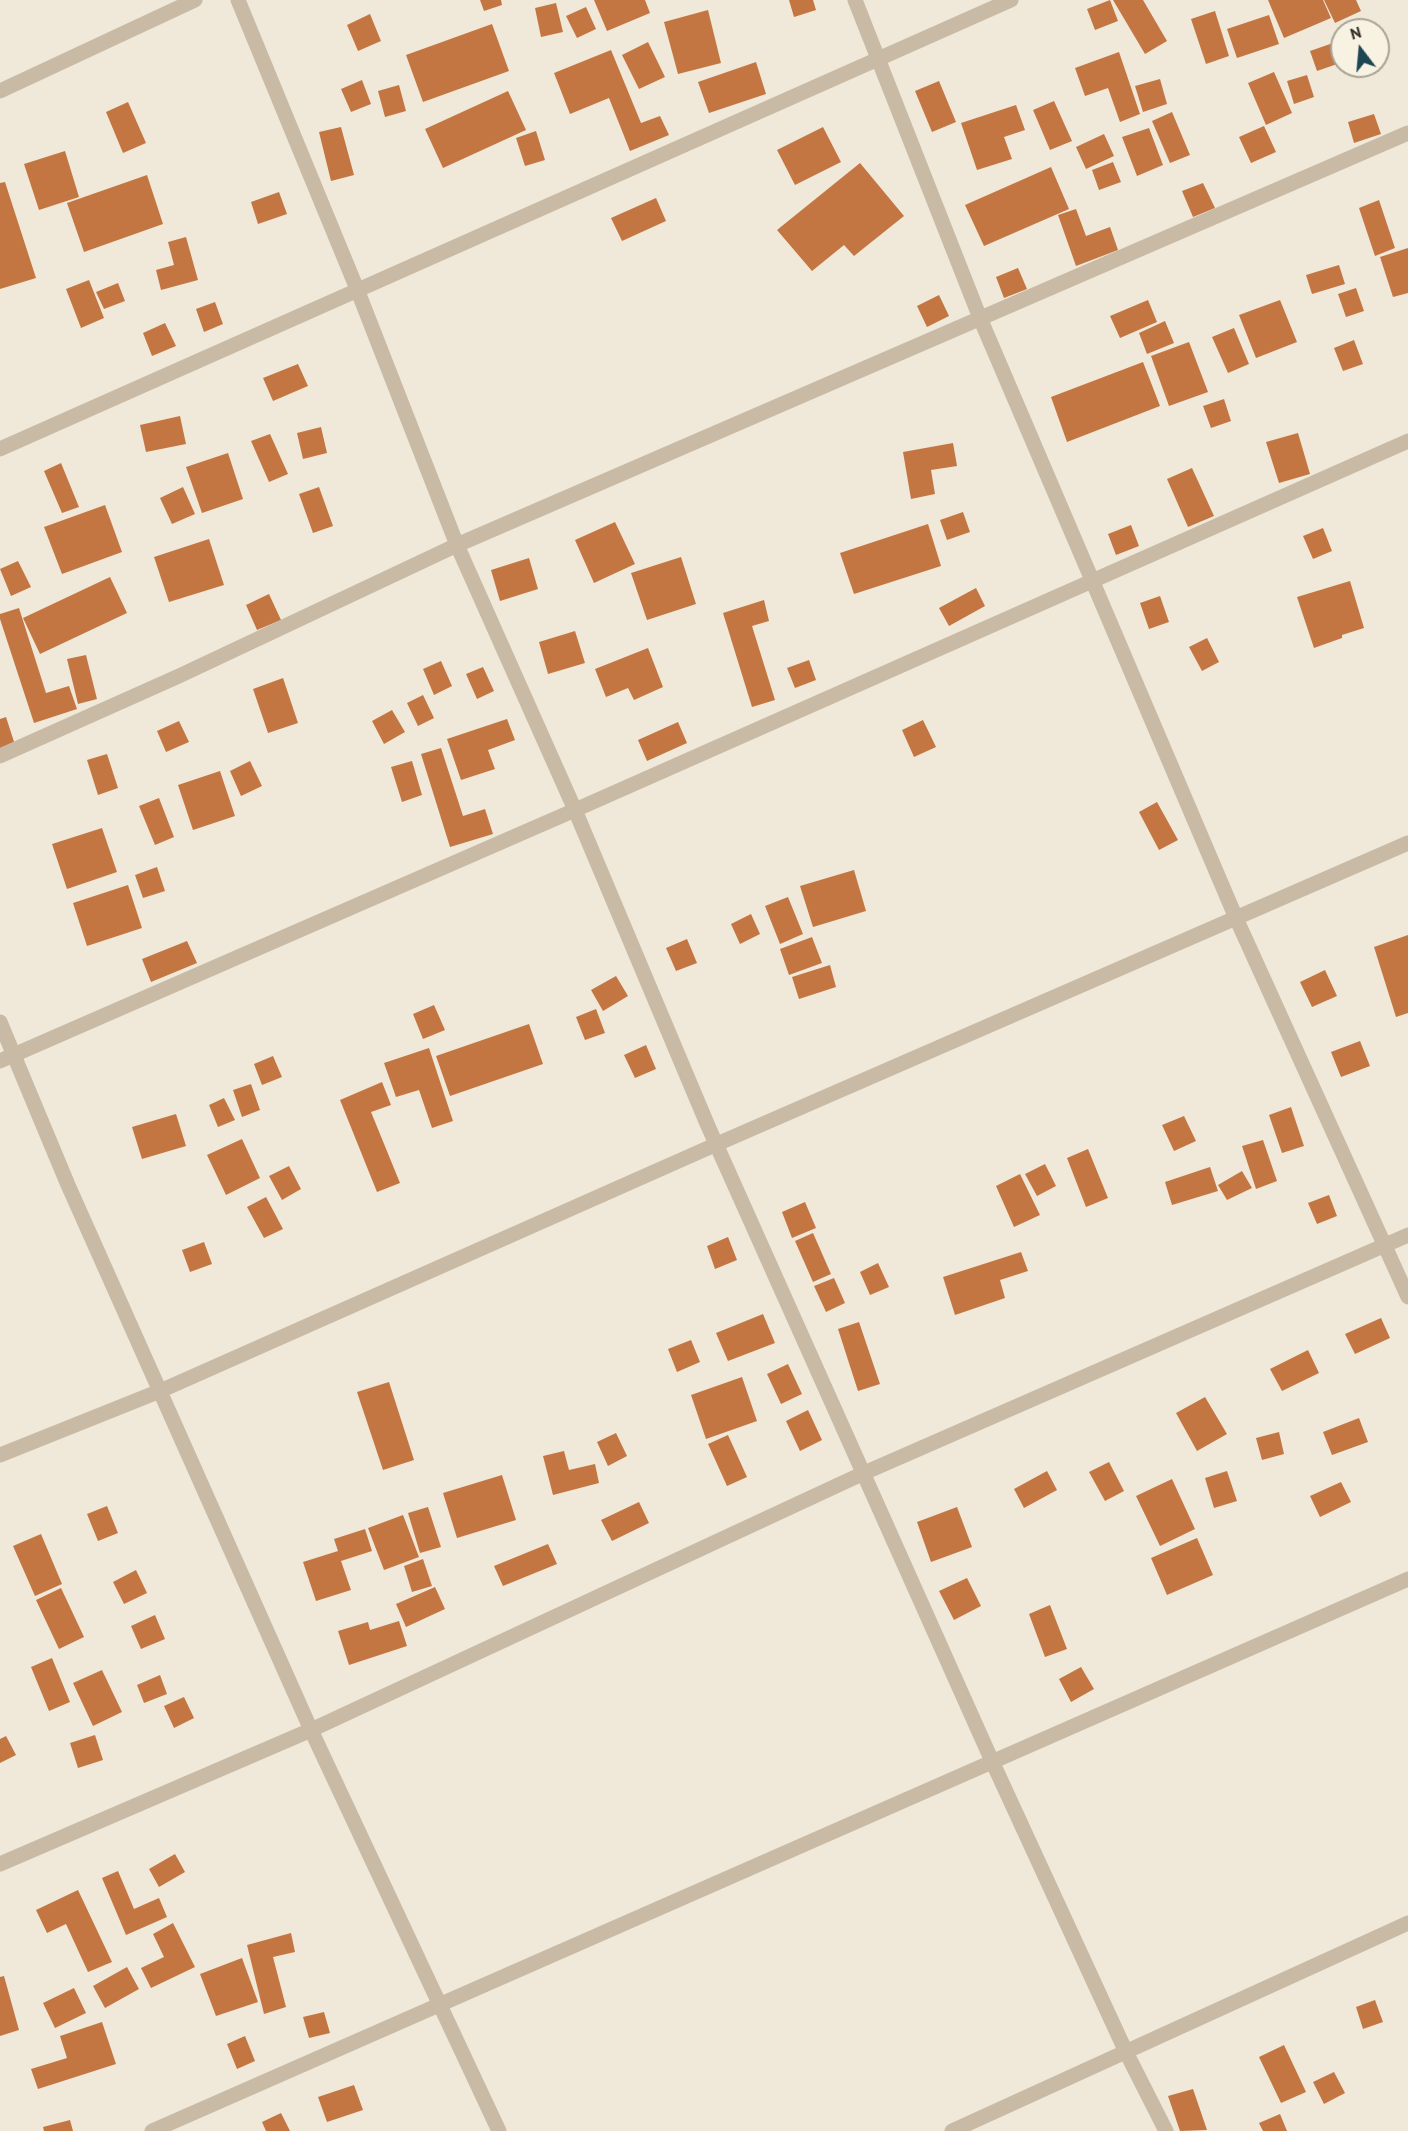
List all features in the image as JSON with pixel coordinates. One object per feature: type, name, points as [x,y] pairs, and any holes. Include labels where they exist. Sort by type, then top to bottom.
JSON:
[{"type":"street","points":[[0,91],[195,0]]},
{"type":"street","points":[[238,0],[357,289],[458,545],[575,810],[717,1144],[992,1761],[1126,2052],[1166,2131]]},
{"type":"street","points":[[855,0],[980,318],[1236,918],[1408,1297]]},
{"type":"street","points":[[0,449],[1011,0]]},
{"type":"street","points":[[0,756],[179,676],[458,545],[1408,133]]},
{"type":"street","points":[[0,1061],[575,810],[1408,441]]},
{"type":"street","points":[[0,1455],[160,1391],[717,1144],[1408,843]]},
{"type":"street","points":[[0,1022],[68,1185],[311,1730],[499,2131]]},
{"type":"street","points":[[0,1864],[311,1730],[864,1473],[1408,1235]]},
{"type":"street","points":[[152,2131],[441,2006],[1408,1579]]},
{"type":"street","points":[[952,2131],[1408,1923]]},
{"type":"building","points":[[480,0],[501,0],[502,5],[484,11]]},
{"type":"building","points":[[594,0],[645,0],[650,13],[607,31]]},
{"type":"building","points":[[789,0],[813,0],[816,10],[794,17]]},
{"type":"building","points":[[1110,0],[1118,21],[1095,30],[1087,9]]},
{"type":"building","points":[[1113,0],[1143,0],[1167,41],[1145,54]]},
{"type":"building","points":[[1268,0],[1323,0],[1331,18],[1284,38]]},
{"type":"building","points":[[1324,0],[1356,0],[1361,11],[1346,18],[1333,18]]},
{"type":"building","points":[[556,3],[563,32],[541,37],[535,8]]},
{"type":"building","points":[[586,7],[596,29],[577,38],[566,16]]},
{"type":"building","points":[[708,10],[721,63],[678,74],[664,22]]},
{"type":"building","points":[[1215,11],[1229,56],[1206,64],[1191,19]]},
{"type":"building","points":[[370,14],[381,41],[358,51],[347,25]]},
{"type":"building","points":[[1269,15],[1279,44],[1237,58],[1227,29]]},
{"type":"building","points":[[492,24],[509,71],[423,102],[406,55]]},
{"type":"building","points":[[648,42],[665,77],[639,89],[622,55]]},
{"type":"building","points":[[1330,44],[1330,66],[1317,71],[1310,51]]},
{"type":"building","points":[[611,50],[641,123],[660,116],[669,135],[630,151],[609,98],[570,114],[554,73]]},
{"type":"building","points":[[1119,52],[1140,114],[1120,122],[1108,88],[1085,96],[1075,68]]},
{"type":"building","points":[[756,62],[766,94],[709,113],[698,82]]},
{"type":"building","points":[[1274,72],[1292,113],[1266,125],[1248,83]]},
{"type":"building","points":[[1307,75],[1314,97],[1294,104],[1287,81]]},
{"type":"building","points":[[1160,79],[1167,104],[1143,112],[1135,86]]},
{"type":"building","points":[[362,80],[371,104],[351,112],[341,89]]},
{"type":"building","points":[[939,81],[956,122],[932,132],[915,91]]},
{"type":"building","points":[[399,85],[406,111],[385,117],[378,91]]},
{"type":"building","points":[[508,91],[526,130],[443,168],[425,129]]},
{"type":"building","points":[[1054,101],[1072,141],[1050,150],[1033,110]]},
{"type":"building","points":[[128,102],[146,143],[123,153],[106,112]]},
{"type":"building","points":[[1016,105],[1025,130],[1004,137],[1012,159],[977,170],[961,123]]},
{"type":"building","points":[[1172,112],[1190,155],[1170,163],[1152,121]]},
{"type":"building","points":[[1374,114],[1381,134],[1354,143],[1348,122]]},
{"type":"building","points":[[1264,126],[1276,152],[1251,163],[1239,137]]},
{"type":"building","points":[[341,127],[354,175],[331,181],[319,132]]},
{"type":"building","points":[[823,127],[841,162],[795,185],[777,150]]},
{"type":"building","points":[[1149,128],[1163,165],[1137,176],[1122,137]]},
{"type":"building","points":[[536,131],[545,160],[525,166],[516,138]]},
{"type":"building","points":[[1104,134],[1114,156],[1086,169],[1076,147]]},
{"type":"building","points":[[65,151],[79,197],[39,210],[24,164]]},
{"type":"building","points":[[1113,162],[1121,182],[1099,190],[1092,170]]},
{"type":"building","points":[[860,163],[904,216],[854,256],[844,245],[812,271],[777,230]]},
{"type":"building","points":[[1051,167],[1069,209],[984,246],[965,205]]},
{"type":"building","points":[[147,175],[163,224],[84,252],[67,203]]},
{"type":"building","points":[[5,182],[36,278],[0,289],[0,183]]},
{"type":"building","points":[[1203,183],[1215,208],[1193,217],[1182,191]]},
{"type":"building","points":[[279,192],[287,214],[258,224],[251,202]]},
{"type":"building","points":[[656,198],[666,221],[622,241],[611,218]]},
{"type":"building","points":[[1379,200],[1395,248],[1375,256],[1359,208]]},
{"type":"building","points":[[1076,209],[1086,236],[1110,227],[1118,250],[1076,266],[1058,215]]},
{"type":"building","points":[[186,237],[198,280],[161,290],[156,270],[174,265],[168,242]]},
{"type":"building","points":[[1408,248],[1408,293],[1393,297],[1380,257]]},
{"type":"building","points":[[1339,265],[1345,284],[1312,294],[1306,275]]},
{"type":"building","points":[[1018,268],[1027,289],[1004,298],[996,277]]},
{"type":"building","points":[[89,280],[104,318],[81,328],[66,289]]},
{"type":"building","points":[[118,283],[125,301],[104,309],[96,292]]},
{"type":"building","points":[[1356,288],[1364,311],[1346,317],[1338,294]]},
{"type":"building","points":[[939,295],[949,316],[927,327],[917,306]]},
{"type":"building","points":[[1148,300],[1157,322],[1120,338],[1110,316]]},
{"type":"building","points":[[1280,300],[1297,342],[1256,358],[1239,315]]},
{"type":"building","points":[[215,302],[223,324],[204,332],[196,309]]},
{"type":"building","points":[[1165,321],[1174,343],[1147,354],[1139,333]]},
{"type":"building","points":[[165,323],[176,346],[152,356],[143,333]]},
{"type":"building","points":[[1234,328],[1249,364],[1228,373],[1212,337]]},
{"type":"building","points":[[1354,340],[1363,364],[1343,371],[1334,348]]},
{"type":"building","points":[[1189,342],[1208,392],[1169,406],[1151,356]]},
{"type":"building","points":[[1143,362],[1160,406],[1067,442],[1051,397]]},
{"type":"building","points":[[298,364],[308,386],[273,401],[263,378]]},
{"type":"building","points":[[1224,399],[1231,421],[1211,428],[1203,406]]},
{"type":"building","points":[[180,416],[186,444],[146,452],[140,425]]},
{"type":"building","points":[[321,427],[327,453],[303,459],[297,433]]},
{"type":"building","points":[[1298,433],[1310,474],[1279,483],[1266,442]]},
{"type":"building","points":[[270,434],[288,474],[269,482],[251,441]]},
{"type":"building","points":[[953,443],[957,466],[931,470],[935,494],[911,499],[903,452]]},
{"type":"building","points":[[228,453],[243,499],[202,513],[186,467]]},
{"type":"building","points":[[61,463],[79,507],[62,513],[44,471]]},
{"type":"building","points":[[1192,468],[1214,516],[1188,527],[1167,479]]},
{"type":"building","points":[[183,487],[195,514],[172,524],[160,498]]},
{"type":"building","points":[[319,487],[333,526],[313,533],[299,494]]},
{"type":"building","points":[[105,505],[122,552],[62,574],[44,527]]},
{"type":"building","points":[[963,512],[970,532],[947,540],[940,520]]},
{"type":"building","points":[[615,522],[635,564],[594,583],[575,540]]},
{"type":"building","points":[[928,524],[941,566],[854,594],[840,553]]},
{"type":"building","points":[[1131,525],[1139,546],[1116,555],[1108,534]]},
{"type":"building","points":[[1323,528],[1332,551],[1313,559],[1303,536]]},
{"type":"building","points":[[209,539],[224,585],[169,602],[154,557]]},
{"type":"building","points":[[681,557],[696,604],[647,620],[631,573]]},
{"type":"building","points":[[529,558],[538,589],[500,601],[491,570]]},
{"type":"building","points":[[18,561],[31,587],[11,596],[0,569]]},
{"type":"building","points":[[110,577],[127,613],[40,654],[23,618]]},
{"type":"building","points":[[1350,581],[1364,628],[1314,648],[1297,597]]},
{"type":"building","points":[[976,588],[985,606],[949,626],[939,608]]},
{"type":"building","points":[[269,594],[281,620],[257,630],[246,605]]},
{"type":"building","points":[[1160,596],[1169,622],[1149,629],[1140,603]]},
{"type":"building","points":[[764,600],[769,621],[752,626],[775,700],[752,707],[723,613]]},
{"type":"building","points":[[19,608],[46,693],[69,686],[77,709],[34,723],[0,619],[0,614]]},
{"type":"building","points":[[575,631],[585,663],[548,674],[539,642]]},
{"type":"building","points":[[1207,638],[1219,662],[1202,671],[1189,647]]},
{"type":"building","points":[[648,648],[663,687],[634,700],[628,688],[606,697],[595,669]]},
{"type":"building","points":[[86,655],[97,699],[78,704],[67,659]]},
{"type":"building","points":[[809,660],[816,680],[795,688],[787,668]]},
{"type":"building","points":[[441,661],[452,686],[434,695],[423,669]]},
{"type":"building","points":[[483,667],[494,691],[477,699],[466,674]]},
{"type":"building","points":[[283,678],[298,723],[268,733],[253,689]]},
{"type":"building","points":[[423,695],[434,718],[418,726],[407,703]]},
{"type":"building","points":[[392,710],[405,732],[384,744],[372,721]]},
{"type":"building","points":[[6,717],[16,748],[0,753],[0,719]]},
{"type":"building","points":[[507,719],[515,740],[488,750],[495,769],[461,780],[447,739]]},
{"type":"building","points":[[923,720],[936,747],[914,757],[902,730]]},
{"type":"building","points":[[179,721],[189,742],[166,752],[157,731]]},
{"type":"building","points":[[678,722],[687,743],[647,761],[638,740]]},
{"type":"building","points":[[441,748],[463,816],[485,809],[493,834],[450,847],[421,754]]},
{"type":"building","points":[[107,754],[118,788],[98,795],[87,760]]},
{"type":"building","points":[[250,761],[262,786],[241,796],[230,771]]},
{"type":"building","points":[[412,761],[422,795],[402,802],[391,767]]},
{"type":"building","points":[[220,771],[235,816],[193,830],[178,785]]},
{"type":"building","points":[[159,798],[174,837],[155,845],[139,806]]},
{"type":"building","points":[[1157,802],[1178,840],[1159,850],[1139,812]]},
{"type":"building","points":[[102,828],[117,872],[67,889],[52,844]]},
{"type":"building","points":[[157,867],[165,891],[143,898],[135,875]]},
{"type":"building","points":[[854,870],[866,911],[813,927],[800,886]]},
{"type":"building","points":[[128,885],[142,928],[87,946],[73,903]]},
{"type":"building","points":[[788,897],[803,934],[780,944],[765,906]]},
{"type":"building","points":[[751,914],[760,934],[740,944],[731,924]]},
{"type":"building","points":[[1408,935],[1408,1013],[1396,1017],[1374,947]]},
{"type":"building","points":[[812,937],[822,963],[789,975],[780,949]]},
{"type":"building","points":[[687,939],[697,963],[676,971],[666,948]]},
{"type":"building","points":[[187,941],[197,963],[151,982],[142,959]]},
{"type":"building","points":[[830,965],[836,987],[799,999],[792,977]]},
{"type":"building","points":[[1325,970],[1337,996],[1312,1007],[1300,982]]},
{"type":"building","points":[[616,976],[628,996],[603,1011],[591,990]]},
{"type":"building","points":[[434,1005],[445,1030],[423,1039],[413,1014]]},
{"type":"building","points":[[596,1009],[605,1033],[585,1040],[576,1017]]},
{"type":"building","points":[[529,1024],[543,1064],[450,1096],[436,1056]]},
{"type":"building","points":[[1360,1041],[1370,1066],[1341,1077],[1331,1052]]},
{"type":"building","points":[[646,1045],[656,1069],[635,1078],[624,1055]]},
{"type":"building","points":[[429,1048],[453,1121],[432,1128],[419,1090],[396,1097],[384,1063]]},
{"type":"building","points":[[273,1056],[282,1077],[262,1085],[254,1064]]},
{"type":"building","points":[[382,1082],[391,1105],[371,1112],[400,1183],[377,1192],[340,1100]]},
{"type":"building","points":[[251,1084],[260,1110],[242,1117],[233,1090]]},
{"type":"building","points":[[224,1098],[235,1120],[218,1127],[209,1105]]},
{"type":"building","points":[[1291,1107],[1304,1146],[1282,1153],[1269,1115]]},
{"type":"building","points":[[176,1114],[186,1146],[142,1159],[132,1127]]},
{"type":"building","points":[[1184,1116],[1196,1141],[1174,1151],[1162,1125]]},
{"type":"building","points":[[242,1139],[260,1178],[226,1195],[207,1155]]},
{"type":"building","points":[[1263,1140],[1277,1181],[1256,1189],[1242,1146]]},
{"type":"building","points":[[1088,1149],[1108,1198],[1086,1207],[1067,1158]]},
{"type":"building","points":[[1045,1164],[1056,1186],[1037,1196],[1025,1174]]},
{"type":"building","points":[[289,1166],[301,1189],[282,1200],[269,1176]]},
{"type":"building","points":[[1210,1167],[1218,1191],[1172,1205],[1165,1182]]},
{"type":"building","points":[[1242,1171],[1252,1188],[1227,1200],[1218,1185]]},
{"type":"building","points":[[1020,1174],[1040,1215],[1014,1227],[996,1186]]},
{"type":"building","points":[[1329,1195],[1337,1216],[1317,1224],[1308,1203]]},
{"type":"building","points":[[266,1197],[283,1229],[264,1238],[247,1207]]},
{"type":"building","points":[[805,1202],[816,1228],[792,1238],[782,1212]]},
{"type":"building","points":[[813,1233],[831,1274],[813,1282],[795,1241]]},
{"type":"building","points":[[728,1237],[737,1260],[715,1269],[707,1246]]},
{"type":"building","points":[[204,1242],[212,1264],[190,1272],[182,1250]]},
{"type":"building","points":[[1021,1252],[1028,1271],[1000,1280],[1005,1298],[955,1315],[943,1277]]},
{"type":"building","points":[[878,1263],[889,1287],[870,1295],[860,1272]]},
{"type":"building","points":[[834,1278],[845,1303],[826,1312],[814,1286]]},
{"type":"building","points":[[763,1314],[775,1343],[728,1361],[716,1333]]},
{"type":"building","points":[[1381,1318],[1390,1338],[1355,1354],[1345,1334]]},
{"type":"building","points":[[859,1322],[880,1384],[858,1391],[838,1329]]},
{"type":"building","points":[[691,1340],[700,1362],[677,1372],[668,1349]]},
{"type":"building","points":[[1308,1350],[1319,1373],[1282,1391],[1270,1369]]},
{"type":"building","points":[[788,1364],[802,1394],[781,1404],[767,1374]]},
{"type":"building","points":[[742,1377],[757,1421],[706,1439],[691,1395]]},
{"type":"building","points":[[389,1382],[414,1460],[383,1470],[357,1392]]},
{"type":"building","points":[[1205,1397],[1227,1434],[1197,1451],[1176,1413]]},
{"type":"building","points":[[808,1410],[822,1440],[800,1451],[786,1421]]},
{"type":"building","points":[[1359,1418],[1368,1442],[1332,1455],[1323,1432]]},
{"type":"building","points":[[1279,1432],[1284,1454],[1262,1460],[1256,1438]]},
{"type":"building","points":[[616,1433],[627,1456],[608,1466],[597,1442]]},
{"type":"building","points":[[728,1435],[747,1477],[727,1486],[708,1444]]},
{"type":"building","points":[[564,1451],[569,1470],[595,1464],[599,1483],[553,1495],[543,1456]]},
{"type":"building","points":[[1109,1462],[1124,1491],[1105,1501],[1089,1472]]},
{"type":"building","points":[[1047,1471],[1057,1490],[1024,1508],[1014,1489]]},
{"type":"building","points":[[1227,1471],[1237,1501],[1214,1508],[1205,1478]]},
{"type":"building","points":[[502,1475],[516,1520],[457,1538],[443,1493]]},
{"type":"building","points":[[1172,1479],[1195,1529],[1160,1546],[1136,1496]]},
{"type":"building","points":[[1341,1482],[1351,1502],[1320,1517],[1310,1496]]},
{"type":"building","points":[[639,1502],[649,1523],[612,1541],[601,1520]]},
{"type":"building","points":[[107,1506],[118,1533],[98,1541],[87,1514]]},
{"type":"building","points":[[428,1507],[441,1547],[420,1553],[408,1513]]},
{"type":"building","points":[[957,1507],[972,1547],[931,1562],[917,1522]]},
{"type":"building","points":[[403,1515],[419,1557],[384,1570],[368,1528]]},
{"type":"building","points":[[365,1529],[372,1551],[341,1561],[351,1590],[316,1601],[303,1562],[338,1551],[334,1539]]},
{"type":"building","points":[[41,1534],[62,1584],[35,1596],[13,1546]]},
{"type":"building","points":[[1197,1538],[1213,1575],[1167,1595],[1151,1558]]},
{"type":"building","points":[[548,1544],[557,1564],[503,1586],[494,1566]]},
{"type":"building","points":[[423,1559],[432,1586],[412,1592],[404,1566]]},
{"type":"building","points":[[136,1570],[147,1593],[124,1604],[113,1582]]},
{"type":"building","points":[[967,1578],[981,1606],[954,1620],[939,1591]]},
{"type":"building","points":[[435,1587],[445,1609],[406,1627],[396,1604]]},
{"type":"building","points":[[61,1588],[84,1637],[59,1649],[36,1600]]},
{"type":"building","points":[[1050,1605],[1067,1649],[1045,1657],[1029,1614]]},
{"type":"building","points":[[155,1615],[165,1639],[141,1649],[131,1626]]},
{"type":"building","points":[[399,1621],[407,1646],[349,1665],[338,1631],[368,1622],[370,1630]]},
{"type":"building","points":[[52,1658],[70,1702],[49,1711],[31,1667]]},
{"type":"building","points":[[1081,1667],[1094,1689],[1071,1702],[1059,1679]]},
{"type":"building","points":[[102,1670],[122,1712],[93,1726],[73,1683]]},
{"type":"building","points":[[160,1675],[167,1694],[144,1703],[137,1685]]},
{"type":"building","points":[[184,1697],[194,1718],[174,1728],[164,1706]]},
{"type":"building","points":[[95,1735],[103,1760],[78,1768],[70,1743]]},
{"type":"building","points":[[6,1736],[16,1755],[0,1763],[0,1739]]},
{"type":"building","points":[[175,1854],[185,1872],[159,1887],[149,1869]]},
{"type":"building","points":[[118,1871],[134,1909],[159,1898],[167,1917],[126,1935],[102,1878]]},
{"type":"building","points":[[78,1890],[112,1962],[88,1972],[66,1924],[47,1933],[36,1910]]},
{"type":"building","points":[[173,1923],[195,1967],[151,1988],[141,1968],[164,1957],[153,1934]]},
{"type":"building","points":[[291,1933],[295,1952],[273,1957],[286,2007],[264,2014],[247,1945]]},
{"type":"building","points":[[242,1958],[258,2002],[216,2016],[200,1974]]},
{"type":"building","points":[[127,1967],[139,1989],[105,2008],[93,1986]]},
{"type":"building","points":[[4,1976],[19,2030],[0,2036],[0,1977]]},
{"type":"building","points":[[74,1988],[86,2013],[55,2028],[43,2003]]},
{"type":"building","points":[[1375,2000],[1383,2022],[1363,2029],[1356,2007]]},
{"type":"building","points":[[324,2012],[330,2033],[309,2038],[303,2017]]},
{"type":"building","points":[[102,2022],[116,2064],[38,2089],[31,2069],[67,2058],[60,2036]]},
{"type":"building","points":[[245,2036],[255,2061],[237,2069],[227,2044]]},
{"type":"building","points":[[1284,2045],[1306,2092],[1281,2103],[1259,2057]]},
{"type":"building","points":[[1334,2072],[1345,2093],[1324,2104],[1313,2082]]},
{"type":"building","points":[[354,2085],[363,2110],[327,2122],[318,2097]]},
{"type":"building","points":[[1193,2089],[1207,2130],[1180,2131],[1168,2096]]},
{"type":"building","points":[[281,2113],[290,2131],[266,2131],[262,2122]]},
{"type":"building","points":[[1280,2114],[1287,2131],[1263,2131],[1259,2123]]},
{"type":"building","points":[[70,2120],[73,2131],[44,2131],[43,2127]]}]
